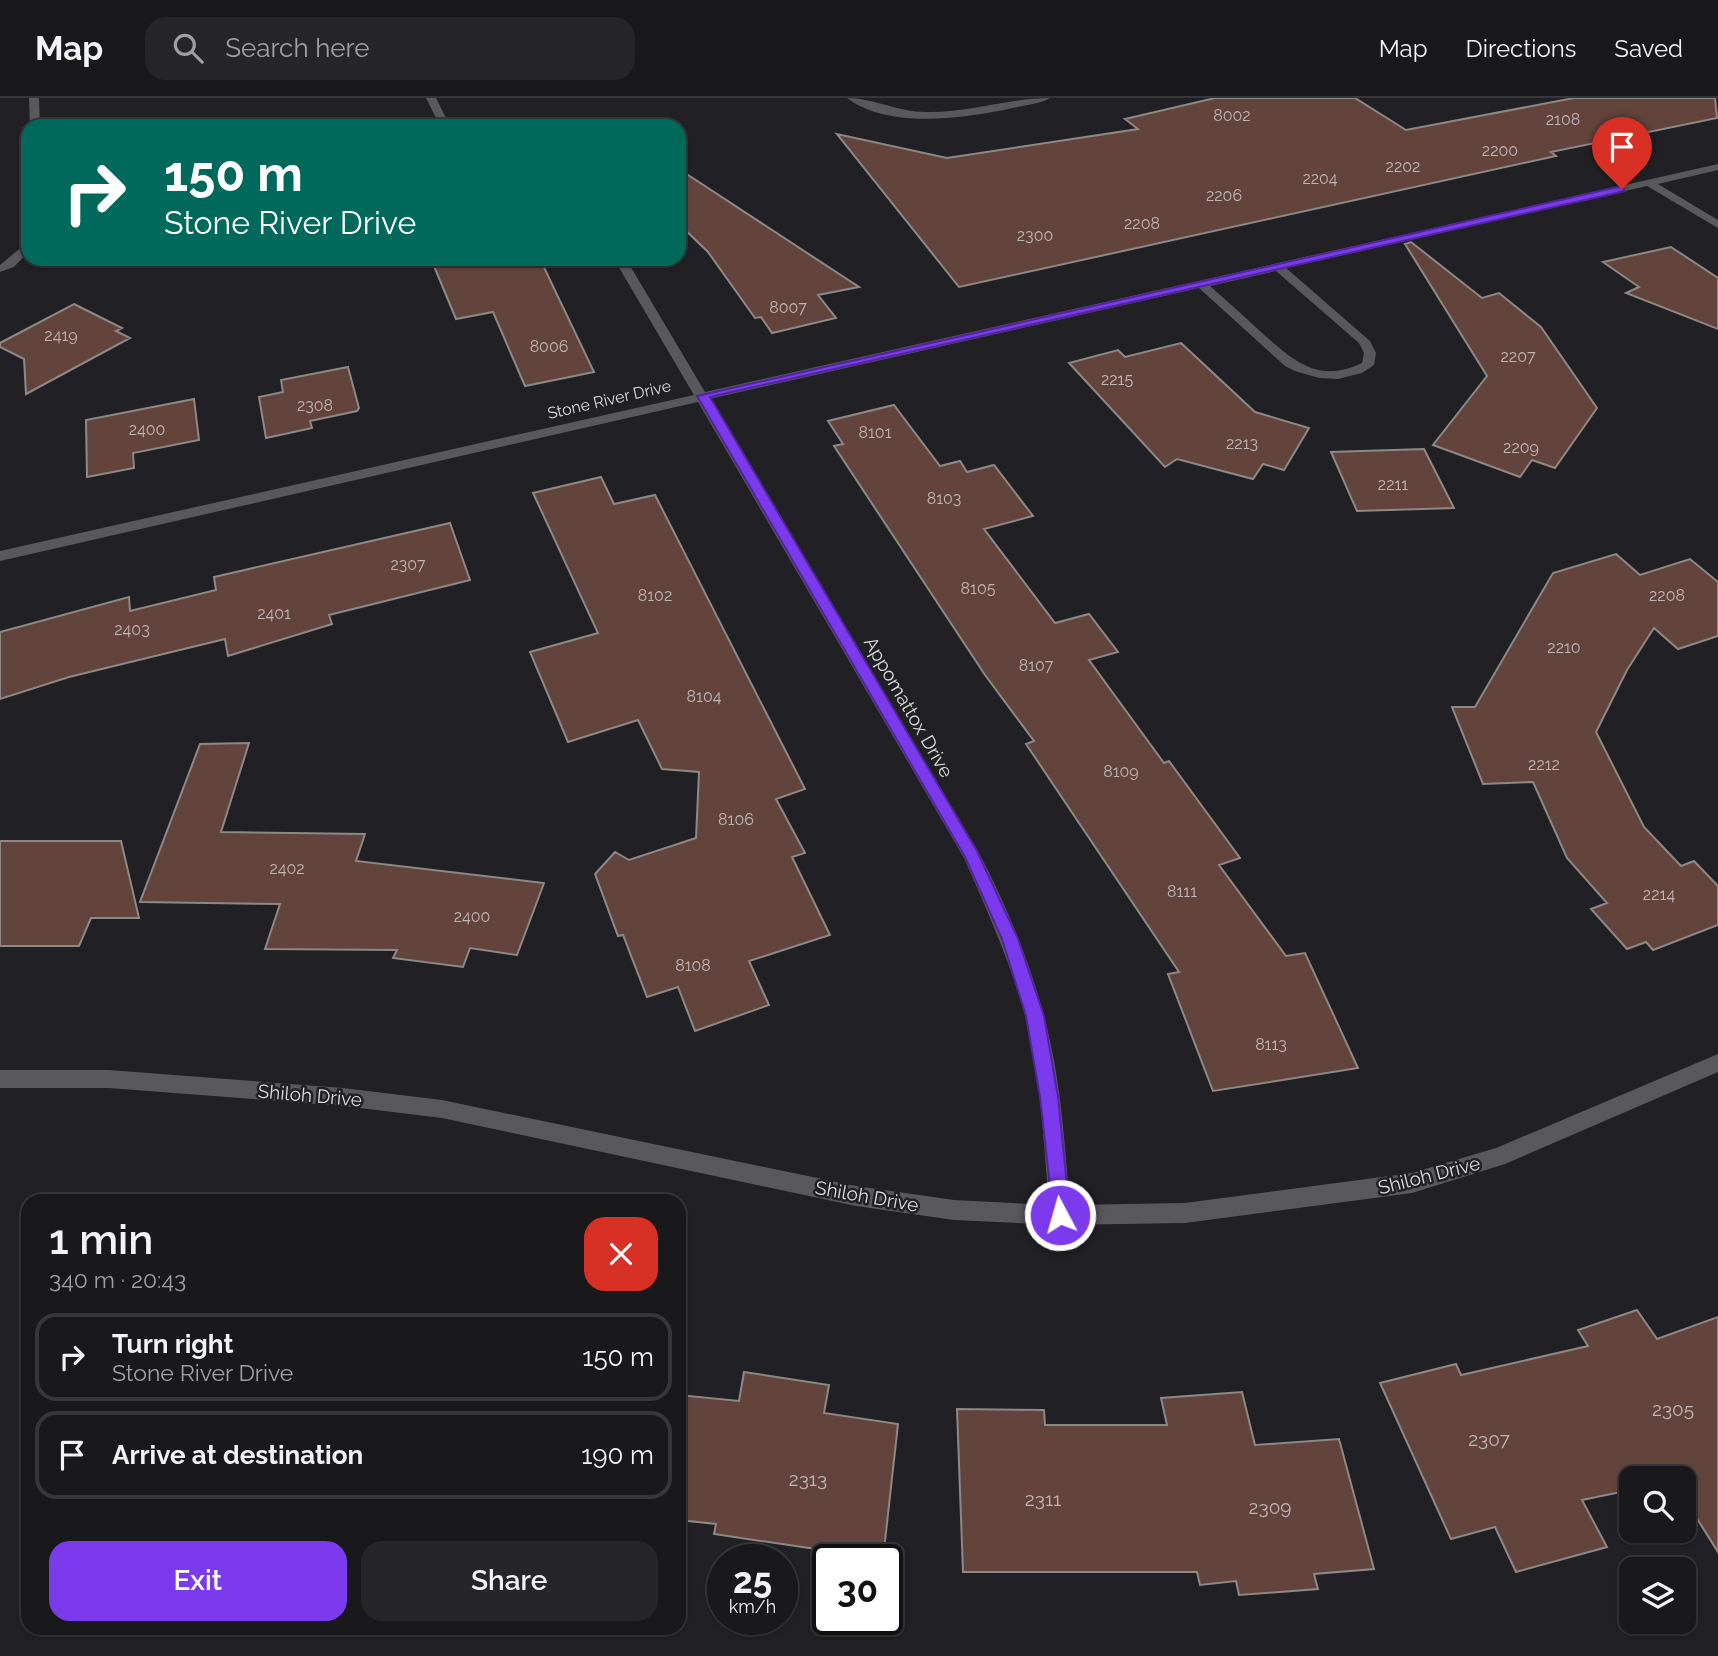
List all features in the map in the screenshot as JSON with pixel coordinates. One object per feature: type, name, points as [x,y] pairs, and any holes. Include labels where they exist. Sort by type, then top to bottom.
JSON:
[{"type":"street","points":[[34,98],[35,119]]},
{"type":"street","points":[[431,98],[442,119]]},
{"type":"street","points":[[852,98],[905,113],[933,116],[980,112],[1045,98]]},
{"type":"street","name":"Stone River Drive","points":[[0,556],[1278,266],[1649,183],[1715,171]]},
{"type":"street","points":[[1649,183],[1718,225]]},
{"type":"street","points":[[0,269],[10,265],[21,253]]},
{"type":"street","name":"Appomattox Drive","points":[[624,266],[972,856],[1010,939],[1035,1016],[1049,1097],[1060,1215]]},
{"type":"street","points":[[1201,284],[1289,362],[1304,370],[1326,377],[1343,376],[1368,365],[1370,353],[1364,341],[1278,266]]},
{"type":"street","name":"Shiloh Drive","points":[[0,1079],[108,1079],[343,1097],[442,1109],[856,1196],[954,1210],[1060,1215],[1185,1213],[1412,1183],[1498,1157],[1718,1063]]},
{"type":"building","points":[[1215,98],[1355,98],[1406,130],[1574,98],[1715,98],[1717,118],[1551,152],[1556,156],[959,287],[837,134],[947,158],[1138,129],[1125,119]]},
{"type":"building","points":[[686,174],[859,287],[818,295],[836,318],[772,333],[761,317],[755,318],[708,252],[686,231]]},
{"type":"building","points":[[1411,242],[1482,298],[1499,293],[1541,327],[1597,408],[1555,468],[1532,460],[1520,477],[1433,445],[1487,376],[1405,244]]},
{"type":"building","points":[[1671,247],[1718,278],[1718,329],[1626,293],[1639,287],[1603,262]]},
{"type":"building","points":[[434,266],[543,266],[594,372],[525,386],[493,312],[456,319]]},
{"type":"building","points":[[74,304],[122,328],[116,331],[130,338],[26,394],[24,359],[0,347],[0,343]]},
{"type":"building","points":[[1181,343],[1255,412],[1309,428],[1284,470],[1263,464],[1253,479],[1177,459],[1165,467],[1069,363],[1118,350],[1125,357]]},
{"type":"building","points":[[348,367],[359,408],[357,411],[310,421],[312,428],[266,438],[259,397],[283,392],[281,380]]},
{"type":"building","points":[[194,399],[199,440],[133,453],[134,468],[87,477],[86,420]]},
{"type":"building","points":[[894,405],[940,466],[960,461],[967,472],[994,465],[1033,516],[984,529],[1055,623],[1089,614],[1118,652],[1089,660],[1164,763],[1169,761],[1240,858],[1219,865],[1286,956],[1305,953],[1358,1068],[1213,1091],[1168,974],[1179,972],[1026,744],[1034,741],[985,675],[834,446],[843,444],[828,421]]},
{"type":"building","points":[[1424,449],[1454,508],[1357,511],[1331,452]]},
{"type":"building","points":[[601,477],[614,504],[655,495],[805,789],[776,799],[805,853],[792,857],[830,935],[749,961],[769,1005],[695,1031],[678,987],[647,997],[623,935],[618,936],[595,874],[615,852],[629,860],[696,838],[699,772],[662,769],[638,720],[568,742],[530,652],[598,633],[533,493]]},
{"type":"building","points":[[450,523],[470,580],[329,615],[332,624],[228,656],[225,639],[69,677],[0,699],[0,632],[129,597],[130,611],[216,590],[214,577]]},
{"type":"building","points":[[1616,554],[1640,575],[1690,559],[1718,582],[1718,636],[1678,649],[1654,628],[1627,670],[1596,732],[1644,827],[1681,866],[1694,861],[1718,886],[1718,925],[1653,950],[1646,942],[1627,949],[1591,909],[1607,903],[1567,858],[1533,782],[1483,784],[1452,707],[1475,707],[1553,573]]},
{"type":"building","points":[[249,743],[221,832],[365,834],[356,861],[544,883],[517,955],[470,948],[463,967],[393,958],[397,950],[265,949],[280,904],[140,902],[200,744]]},
{"type":"building","points":[[0,841],[121,841],[139,918],[91,918],[79,946],[0,946]]},
{"type":"building","points":[[1637,1310],[1657,1339],[1718,1317],[1718,1552],[1696,1517],[1696,1466],[1619,1466],[1619,1492],[1582,1500],[1607,1547],[1516,1572],[1495,1527],[1451,1539],[1380,1383],[1456,1364],[1461,1375],[1588,1346],[1578,1330]]},
{"type":"building","points":[[744,1372],[829,1385],[824,1413],[898,1424],[885,1544],[812,1544],[812,1548],[798,1546],[798,1544],[714,1534],[716,1524],[686,1521],[686,1396],[739,1401]]},
{"type":"building","points":[[1242,1392],[1255,1445],[1339,1439],[1374,1569],[1314,1574],[1318,1589],[1239,1595],[1236,1581],[1200,1585],[1197,1572],[963,1572],[957,1409],[1044,1410],[1045,1425],[1167,1425],[1161,1398]]},
{"type":"route","points":[[1060,1215],[1049,1097],[1035,1016],[1010,939],[972,856],[703,396],[1622,189]]}]
